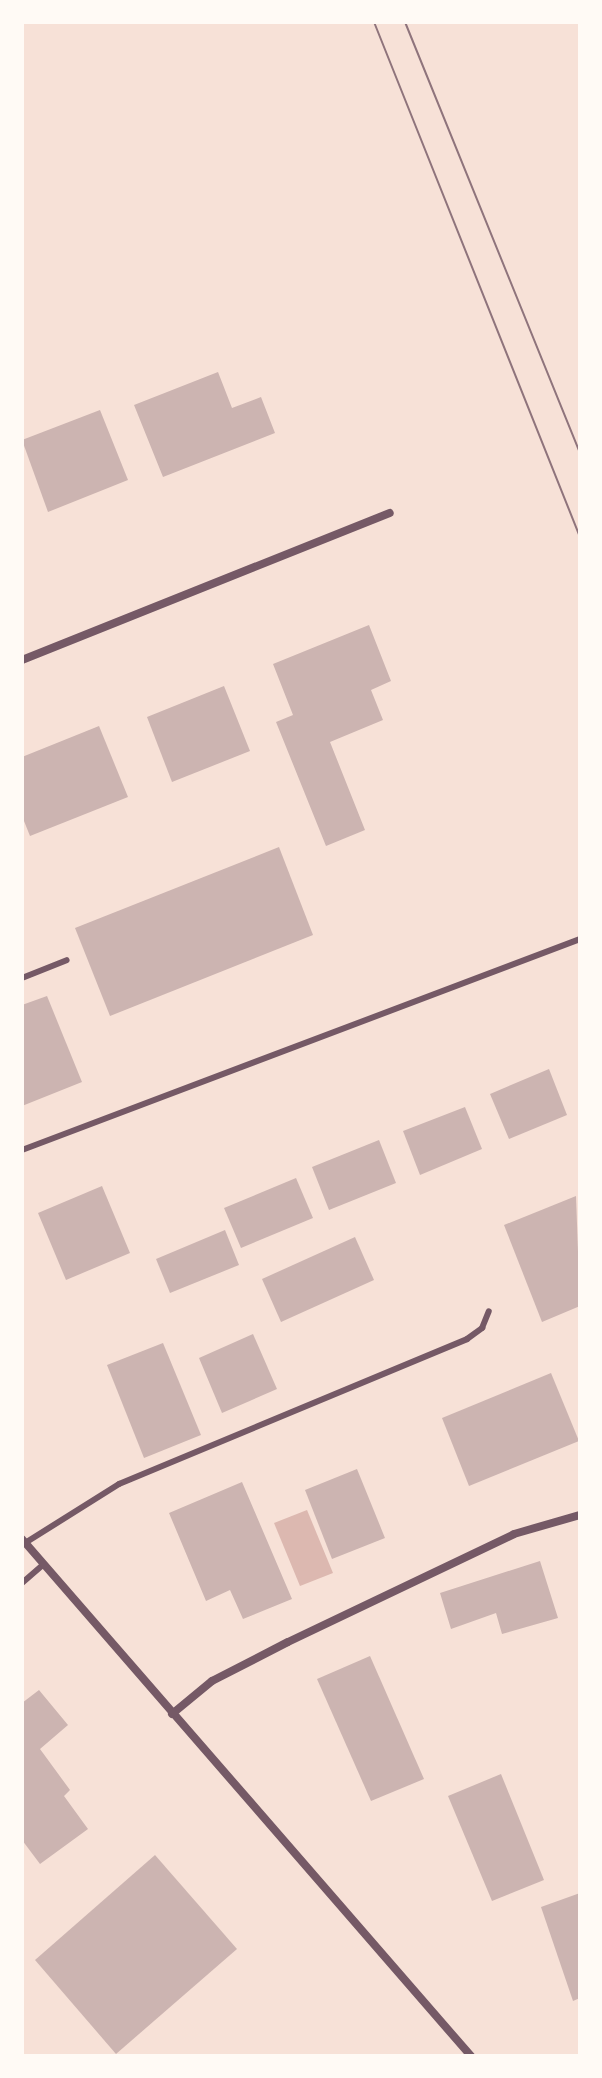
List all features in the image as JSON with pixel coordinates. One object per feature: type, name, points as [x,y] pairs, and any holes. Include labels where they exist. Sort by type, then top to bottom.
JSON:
[{"type":"street","points":[[22,660],[390,513]]},
{"type":"street","points":[[172,1714],[212,1681],[328,1622],[514,1534],[580,1515]]},
{"type":"street","points":[[24,1541],[471,2056]]},
{"type":"lane","points":[[22,1150],[580,939]]},
{"type":"lane","points":[[22,978],[67,960]]},
{"type":"lane","points":[[24,1541],[119,1484],[467,1339],[482,1328],[489,1311]]},
{"type":"lane","points":[[22,1583],[44,1564]]},
{"type":"shaded area","points":[[307,1510],[333,1573],[300,1586],[274,1523]]},
{"type":"building","points":[[218,372],[232,408],[261,397],[275,433],[163,477],[134,405]]},
{"type":"building","points":[[100,410],[128,480],[48,512],[22,440]]},
{"type":"building","points":[[369,625],[391,681],[371,690],[383,720],[330,742],[365,830],[326,846],[276,722],[293,715],[273,664]]},
{"type":"building","points":[[224,686],[250,751],[172,782],[147,717]]},
{"type":"building","points":[[99,726],[128,797],[30,836],[22,816],[22,757]]},
{"type":"building","points":[[279,847],[313,935],[110,1016],[75,928]]},
{"type":"building","points":[[47,996],[82,1082],[22,1106],[22,1005]]},
{"type":"building","points":[[549,1069],[567,1115],[509,1139],[490,1094]]},
{"type":"building","points":[[465,1107],[482,1149],[420,1175],[403,1131]]},
{"type":"building","points":[[379,1140],[396,1183],[329,1210],[312,1167]]},
{"type":"building","points":[[296,1178],[313,1218],[241,1248],[224,1208]]},
{"type":"building","points":[[102,1186],[130,1253],[66,1280],[38,1213]]},
{"type":"building","points":[[576,1196],[580,1306],[542,1322],[504,1225]]},
{"type":"building","points":[[225,1230],[239,1265],[170,1293],[156,1259]]},
{"type":"building","points":[[355,1237],[374,1280],[281,1322],[262,1279]]},
{"type":"building","points":[[253,1334],[277,1389],[222,1413],[199,1358]]},
{"type":"building","points":[[163,1343],[201,1435],[144,1458],[107,1365]]},
{"type":"building","points":[[551,1373],[579,1441],[469,1486],[442,1418]]},
{"type":"building","points":[[357,1469],[385,1538],[332,1559],[305,1490]]},
{"type":"building","points":[[242,1482],[292,1599],[243,1619],[230,1590],[206,1601],[169,1513]]},
{"type":"building","points":[[540,1561],[558,1618],[502,1634],[496,1613],[451,1629],[440,1593]]},
{"type":"building","points":[[370,1656],[424,1779],[371,1801],[317,1679]]},
{"type":"building","points":[[39,1690],[68,1725],[40,1749],[70,1790],[64,1796],[88,1829],[40,1864],[22,1840],[22,1703]]},
{"type":"building","points":[[501,1774],[544,1880],[492,1901],[448,1796]]},
{"type":"building","points":[[155,1855],[237,1949],[116,2054],[35,1960]]},
{"type":"building","points":[[580,1893],[580,1998],[573,2001],[541,1907]]},
{"type":"tram line","points":[[374,22],[580,537]]},
{"type":"tram line","points":[[405,22],[580,453]]}]
